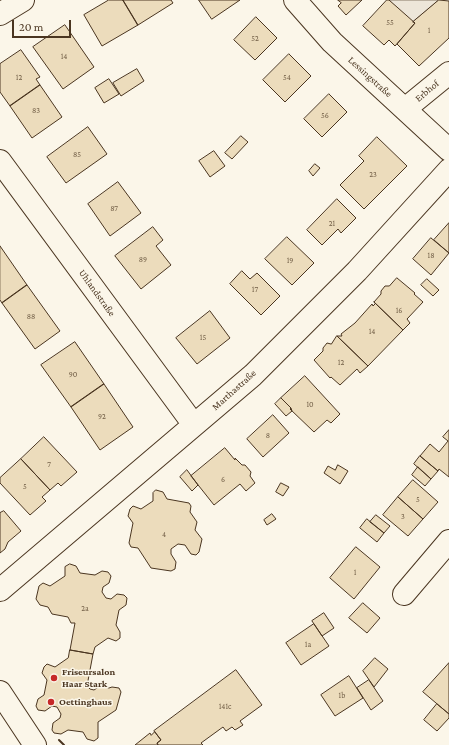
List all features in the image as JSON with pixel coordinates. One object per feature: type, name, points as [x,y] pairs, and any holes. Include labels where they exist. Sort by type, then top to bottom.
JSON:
[{"type":"street","points":[[0,14],[23,0]]},
{"type":"street","name":"Lessingstraße","points":[[295,0],[332,42],[449,150]]},
{"type":"street","name":"Erbhof","points":[[405,109],[449,72]]},
{"type":"street","name":"Uhlandstraße","points":[[0,161],[194,425]]},
{"type":"street","name":"Marthastraße","points":[[0,590],[253,374],[357,271],[449,170]]},
{"type":"street","points":[[404,594],[449,541]]},
{"type":"street","points":[[0,692],[35,745]]},
{"type":"shaded area","points":[[389,0],[439,0],[413,22]]},
{"type":"building","points":[[109,0],[123,0],[138,25],[102,46],[84,15]]},
{"type":"building","points":[[123,0],[171,0],[173,3],[138,25]]},
{"type":"building","points":[[199,0],[240,0],[212,19]]},
{"type":"building","points":[[338,0],[362,0],[346,15],[338,6],[341,3]]},
{"type":"building","points":[[387,0],[389,0],[415,23],[395,46],[389,40],[384,45],[363,26]]},
{"type":"building","points":[[439,0],[449,1],[449,38],[419,66],[397,44],[415,23],[413,22]]},
{"type":"building","points":[[256,17],[277,38],[255,60],[234,40]]},
{"type":"building","points":[[65,25],[94,67],[63,89],[33,47]]},
{"type":"building","points":[[21,50],[40,77],[36,79],[40,85],[10,106],[0,92],[0,64]]},
{"type":"building","points":[[289,54],[311,76],[285,102],[263,80]]},
{"type":"building","points":[[137,69],[144,81],[121,96],[113,83]]},
{"type":"building","points":[[109,79],[119,94],[104,103],[95,88]]},
{"type":"building","points":[[40,85],[62,117],[32,138],[10,106]]},
{"type":"building","points":[[329,94],[347,112],[322,137],[304,119]]},
{"type":"building","points":[[88,127],[107,154],[66,183],[47,157]]},
{"type":"building","points":[[241,136],[248,142],[232,159],[225,153]]},
{"type":"building","points":[[377,137],[407,166],[364,209],[340,185],[364,161],[359,156]]},
{"type":"building","points":[[214,151],[225,166],[210,177],[199,161]]},
{"type":"building","points":[[315,164],[320,168],[313,176],[309,171]]},
{"type":"building","points":[[118,182],[141,213],[110,236],[88,204]]},
{"type":"building","points":[[337,199],[356,218],[341,233],[338,229],[322,245],[307,230]]},
{"type":"building","points":[[449,223],[449,253],[434,240]]},
{"type":"building","points":[[153,227],[163,240],[156,246],[171,265],[141,289],[115,256]]},
{"type":"building","points":[[287,237],[314,263],[292,285],[265,259]]},
{"type":"building","points":[[431,238],[449,253],[431,275],[413,259]]},
{"type":"building","points":[[0,246],[27,285],[2,303],[0,300]]},
{"type":"building","points":[[242,271],[250,279],[257,273],[280,296],[261,315],[230,284]]},
{"type":"building","points":[[397,278],[423,302],[407,319],[410,323],[403,330],[374,302],[381,294],[381,291],[385,286],[389,286]]},
{"type":"building","points":[[427,279],[439,290],[433,296],[421,285]]},
{"type":"building","points":[[27,285],[60,331],[35,349],[2,303]]},
{"type":"building","points":[[374,302],[403,330],[368,366],[337,336],[342,336],[341,334],[355,323],[372,304],[373,306],[375,304]]},
{"type":"building","points":[[210,311],[230,338],[197,364],[176,338]]},
{"type":"building","points":[[337,336],[368,366],[360,373],[357,369],[340,385],[331,377],[330,378],[314,360],[323,351],[323,348],[327,343],[331,344]]},
{"type":"building","points":[[75,342],[104,384],[71,407],[41,365]]},
{"type":"building","points":[[305,376],[340,414],[331,423],[327,420],[314,432],[290,409],[291,408],[281,398]]},
{"type":"building","points":[[104,384],[133,427],[100,450],[71,407]]},
{"type":"building","points":[[281,398],[292,411],[286,416],[275,404]]},
{"type":"building","points":[[273,415],[289,433],[263,457],[247,439]]},
{"type":"building","points":[[449,430],[449,477],[439,469],[438,471],[420,456],[430,444],[439,452],[448,441],[443,437]]},
{"type":"building","points":[[44,437],[77,472],[61,486],[58,483],[50,490],[21,459]]},
{"type":"building","points":[[225,448],[235,460],[235,458],[242,465],[245,465],[251,472],[250,476],[255,483],[246,491],[240,484],[214,505],[191,476]]},
{"type":"building","points":[[420,456],[438,471],[431,479],[414,464]]},
{"type":"building","points":[[21,459],[50,490],[42,497],[46,501],[30,515],[0,483],[0,478]]},
{"type":"building","points":[[338,465],[348,471],[340,484],[324,473],[328,466],[335,470]]},
{"type":"building","points":[[418,467],[431,479],[425,486],[412,475]]},
{"type":"building","points":[[187,470],[198,485],[192,491],[180,477]]},
{"type":"building","points":[[413,480],[438,502],[423,519],[398,497]]},
{"type":"building","points":[[281,483],[289,487],[283,496],[276,492]]},
{"type":"building","points":[[156,490],[163,492],[167,499],[189,503],[191,506],[190,512],[197,522],[195,530],[202,539],[199,552],[196,555],[191,554],[185,545],[178,544],[171,549],[171,554],[176,562],[175,569],[171,571],[151,568],[138,548],[131,547],[129,543],[133,523],[128,516],[130,509],[133,506],[141,509],[153,501],[153,493]]},
{"type":"building","points":[[398,497],[423,519],[408,536],[383,515]]},
{"type":"building","points":[[4,511],[21,531],[8,542],[5,549],[0,553],[0,513]]},
{"type":"building","points":[[272,514],[276,519],[267,525],[264,520]]},
{"type":"building","points":[[376,515],[390,526],[384,533],[370,522]]},
{"type":"building","points":[[367,519],[384,533],[377,542],[360,528]]},
{"type":"building","points":[[356,547],[380,567],[354,599],[330,578]]},
{"type":"building","points":[[70,564],[76,566],[80,573],[95,575],[102,571],[108,572],[111,576],[109,583],[103,587],[102,592],[106,598],[111,599],[117,594],[124,595],[127,598],[126,605],[119,610],[116,625],[120,632],[120,638],[116,641],[108,638],[95,647],[93,654],[70,650],[75,623],[71,623],[68,617],[52,614],[48,607],[40,605],[36,599],[39,586],[43,583],[50,586],[65,576],[65,567]]},
{"type":"building","points":[[363,603],[380,618],[367,633],[349,618]]},
{"type":"building","points":[[324,613],[334,628],[322,636],[312,621]]},
{"type":"building","points":[[314,624],[329,646],[301,665],[286,643]]},
{"type":"building","points":[[70,650],[93,654],[87,686],[90,689],[94,690],[100,686],[109,688],[112,687],[119,688],[121,692],[116,710],[98,722],[98,738],[94,741],[87,739],[83,732],[68,730],[61,734],[54,733],[52,730],[53,723],[60,718],[61,714],[57,707],[52,706],[45,711],[38,710],[36,706],[38,699],[44,695],[47,680],[42,673],[44,667],[47,664],[55,667],[68,658]]},
{"type":"building","points":[[375,658],[388,669],[374,687],[363,671]]},
{"type":"building","points":[[449,663],[449,714],[423,692]]},
{"type":"building","points":[[236,670],[262,705],[240,721],[243,725],[235,730],[232,727],[226,731],[223,727],[201,743],[203,745],[158,745],[157,743],[161,740],[154,731]]},
{"type":"building","points":[[349,676],[363,698],[335,716],[321,695]]},
{"type":"building","points":[[369,680],[383,701],[371,710],[357,688]]},
{"type":"building","points":[[437,704],[449,714],[449,718],[437,731],[424,720]]},
{"type":"building","points":[[155,732],[161,740],[157,743],[158,745],[135,745],[150,733],[151,735]]},
{"type":"wall","points":[[59,740],[64,745]]},
{"type":"place","name":"Friseursalon Haar Stark","points":[[54,678]]},
{"type":"place","name":"Oettinghaus","points":[[51,702]]}]
